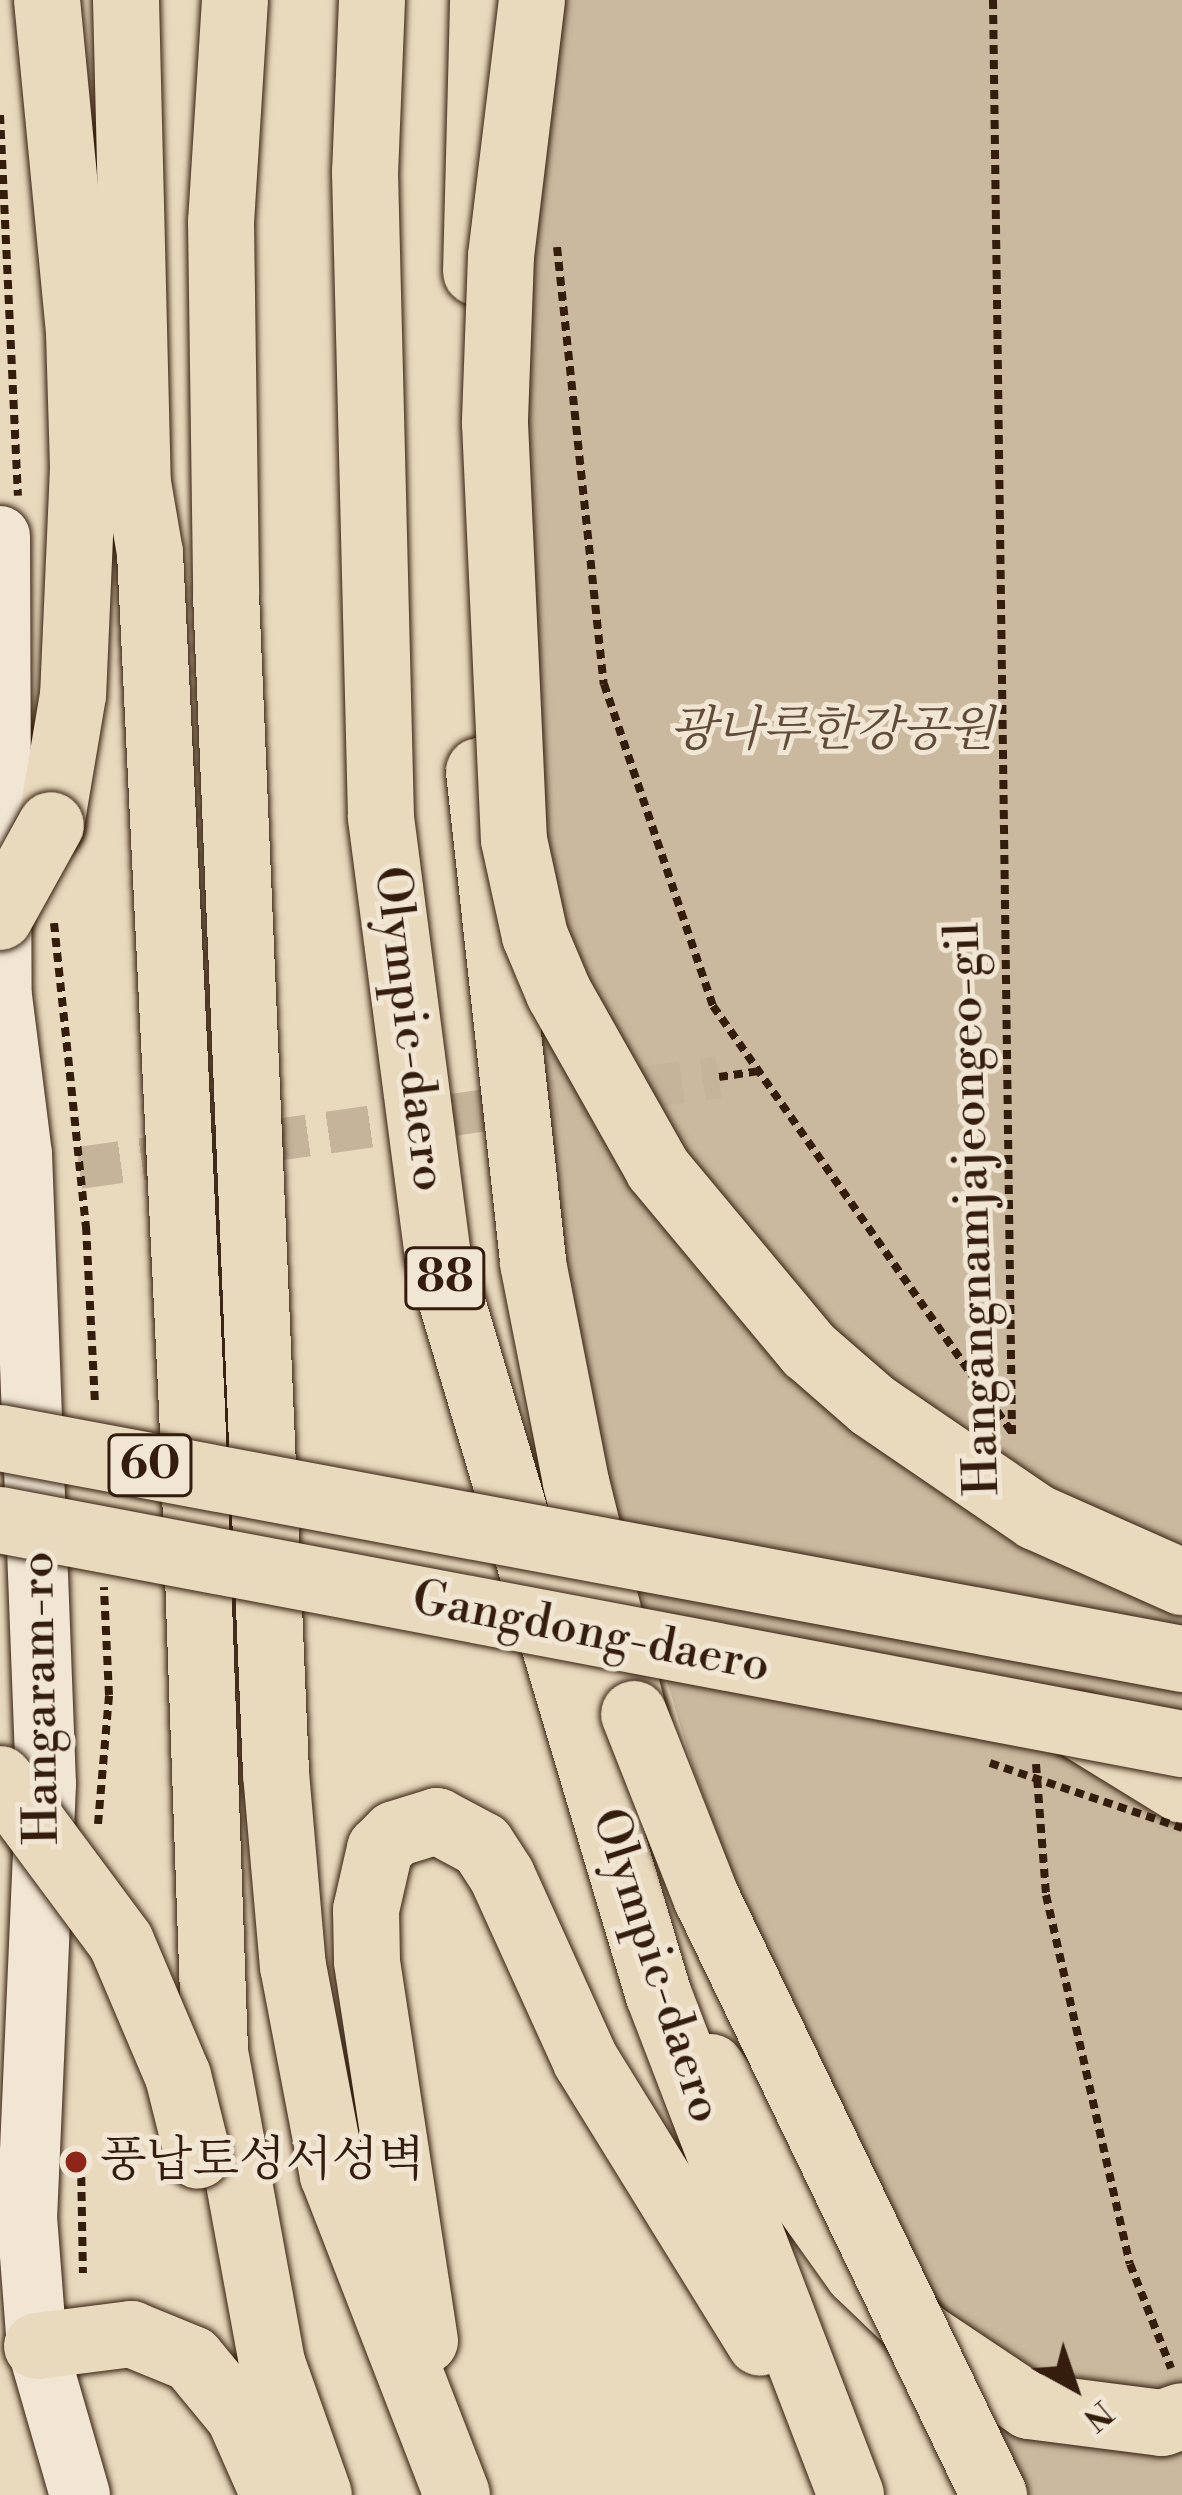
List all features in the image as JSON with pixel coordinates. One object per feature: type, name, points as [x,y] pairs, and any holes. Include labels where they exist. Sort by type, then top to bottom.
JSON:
[{"type":"main road","points":[[47,0],[79,333],[83,468],[73,695],[51,825]]},
{"type":"main road","points":[[126,0],[138,482],[150,553],[190,1361],[215,2053],[272,2362]]},
{"type":"main road","points":[[235,0],[221,222],[226,594],[278,1794],[297,1989],[333,2175],[455,2490]]},
{"type":"main road","name":"Olympic-daero","points":[[372,0],[365,172],[381,818],[438,1256],[658,1993],[845,2485]]},
{"type":"main road","points":[[377,648],[411,403],[404,185],[416,0]]},
{"type":"main road","points":[[483,0],[475,652],[488,900],[532,1263],[575,1482],[634,1714],[707,1899],[994,2495]]},
{"type":"main road","points":[[532,0],[500,256],[495,423],[502,671],[514,840],[536,936],[581,1045],[701,1228],[809,1350],[891,1419],[1036,1517],[1182,1582]]},
{"type":"main road","points":[[0,917],[92,760],[138,482]]},
{"type":"main road","points":[[488,900],[502,671]]},
{"type":"main road","name":"Gangdong-daero","points":[[0,1438],[1182,1659]]},
{"type":"main road","name":"Gangdong-daero","points":[[0,1520],[1055,1740],[1182,1744]]},
{"type":"main road","points":[[1055,1740],[1182,1790]]},
{"type":"main road","points":[[0,1779],[121,1942],[178,2076],[214,2222],[272,2362],[319,2495]]},
{"type":"main road","points":[[455,2490],[367,1961],[366,1910],[380,1850],[395,1834],[437,1821],[482,1845],[502,1876],[586,2061],[845,2485]]},
{"type":"main road","points":[[658,1993],[858,2272],[924,2336],[1029,2406],[1162,2423],[1178,2394]]},
{"type":"main road","points":[[61,2343],[131,2334],[191,2359],[239,2416],[274,2495]]},
{"type":"street","name":"Hangaram-ro","points":[[0,536],[2,996],[22,1154],[14,1343],[46,1784],[27,2217],[61,2343],[80,2495]]},
{"type":"path","name":"Hangangnamjajeongeo-gil","points":[[993,0],[1014,1455]]},
{"type":"path","points":[[555,233],[604,685],[713,1006],[1012,1432]]},
{"type":"path","points":[[719,1077],[759,1071]]},
{"type":"path","points":[[1055,1740],[1051,1918],[1130,2264],[1178,2394]]},
{"type":"path","points":[[61,2343],[81,2146]]},
{"type":"green space","name":"광나루한강공원","points":[[480,0],[1182,0],[1182,2495],[1026,2495],[766,1963],[694,1771],[568,1350],[508,1061]]},
{"type":"tunnel","points":[[79,1168],[719,1077]]},
{"type":"place","name":"풍납토성서성벽","points":[[76,2162]]}]
